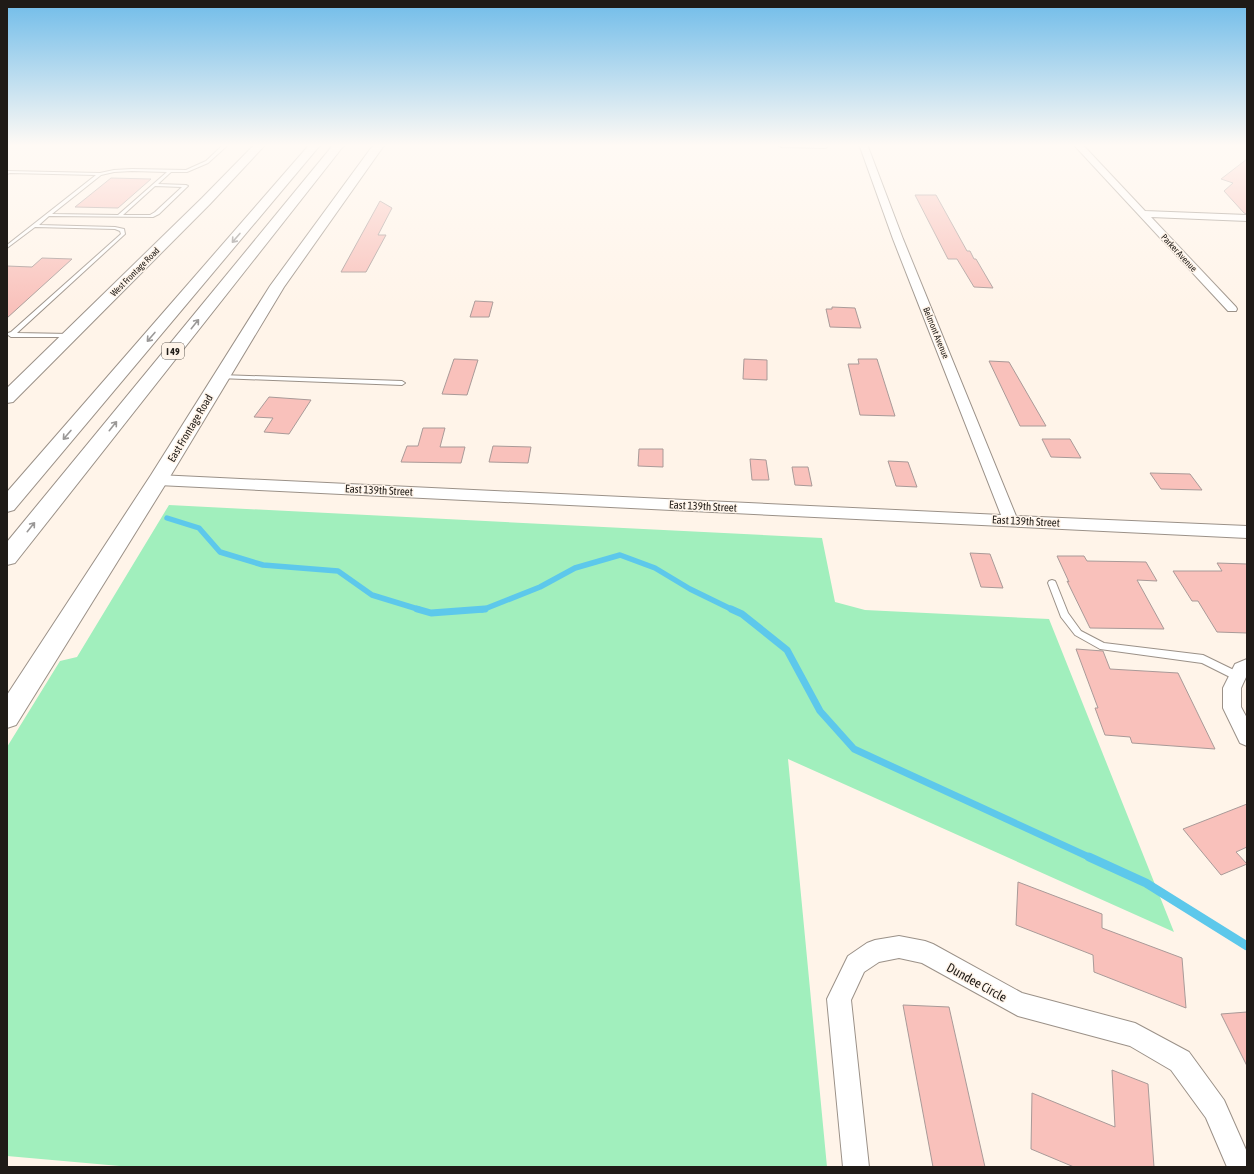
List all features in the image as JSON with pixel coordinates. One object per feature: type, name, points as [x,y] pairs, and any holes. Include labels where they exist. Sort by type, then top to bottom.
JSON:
[{"type":"main road","name":"West Frontage Road","points":[[7,398],[209,199]]},
{"type":"main road","name":"I 49","points":[[7,505],[269,199]]},
{"type":"main road","name":"I 49","points":[[7,557],[296,199]]},
{"type":"main road","name":"East Frontage Road","points":[[7,717],[158,480],[277,286],[340,199]]},
{"type":"street","name":"Belmont Avenue","points":[[883,199],[1011,521]]},
{"type":"street","name":"Parker Avenue","points":[[1129,199],[1232,309]]},
{"type":"street","points":[[1143,214],[1247,218]]},
{"type":"street","name":"East 139th Street","points":[[158,480],[1247,532]]},
{"type":"street","points":[[1242,671],[1232,688],[1232,708],[1247,737]]},
{"type":"street","name":"Dundee Circle","points":[[856,1167],[839,999],[856,964],[875,951],[899,947],[925,952],[1018,1004],[1135,1035],[1180,1061],[1215,1109],[1240,1167]]},
{"type":"lane","points":[[7,247],[69,199]]},
{"type":"lane","points":[[119,216],[138,199]]},
{"type":"lane","points":[[49,215],[151,216],[157,213],[172,199]]},
{"type":"lane","points":[[9,334],[122,234],[122,230],[115,228],[34,226]]},
{"type":"lane","points":[[9,334],[70,336]]},
{"type":"lane","points":[[221,377],[402,383]]},
{"type":"lane","points":[[1052,583],[1064,615],[1078,633],[1103,646],[1203,659],[1242,671]]},
{"type":"green space","points":[[169,505],[822,538],[835,602],[865,610],[1049,619],[1174,932],[788,759],[827,1167],[131,1167],[7,1156],[7,747],[60,661],[77,657]]},
{"type":"building","points":[[85,199],[128,199],[118,208],[75,207]]},
{"type":"building","points":[[917,199],[938,199],[967,251],[970,251],[974,259],[976,259],[993,288],[974,287],[957,259],[948,259]]},
{"type":"building","points":[[1231,199],[1247,199],[1247,214],[1244,213]]},
{"type":"building","points":[[380,201],[392,208],[378,235],[386,235],[366,272],[341,272]]},
{"type":"building","points":[[42,258],[72,259],[7,318],[7,266],[32,267]]},
{"type":"building","points":[[475,301],[493,302],[489,317],[470,317]]},
{"type":"building","points":[[832,307],[855,308],[861,328],[830,327],[826,309],[832,309]]},
{"type":"building","points":[[454,359],[478,360],[467,395],[442,394]]},
{"type":"building","points":[[744,359],[767,360],[767,380],[743,379]]},
{"type":"building","points":[[858,359],[877,359],[895,416],[860,415],[848,364],[859,364]]},
{"type":"building","points":[[989,361],[1009,362],[1046,426],[1020,426]]},
{"type":"building","points":[[269,397],[311,400],[289,434],[264,432],[273,418],[254,417]]},
{"type":"building","points":[[423,428],[445,428],[440,447],[465,447],[461,463],[401,462],[407,446],[418,446]]},
{"type":"building","points":[[1042,439],[1070,439],[1081,458],[1051,457]]},
{"type":"building","points":[[493,446],[531,447],[528,463],[489,462]]},
{"type":"building","points":[[639,449],[663,449],[663,467],[638,466]]},
{"type":"building","points":[[750,459],[766,460],[769,480],[752,480]]},
{"type":"building","points":[[888,461],[908,462],[917,487],[896,486]]},
{"type":"building","points":[[792,467],[808,467],[812,486],[795,485]]},
{"type":"building","points":[[1150,473],[1190,474],[1202,490],[1161,489]]},
{"type":"building","points":[[970,553],[990,554],[1003,588],[981,587]]},
{"type":"building","points":[[1057,556],[1084,556],[1087,561],[1146,562],[1157,581],[1137,580],[1164,629],[1090,628],[1067,581],[1069,582]]},
{"type":"building","points":[[1217,563],[1247,564],[1247,633],[1217,632],[1198,601],[1192,601],[1173,571],[1222,571]]},
{"type":"building","points":[[1076,649],[1103,651],[1110,669],[1178,673],[1215,749],[1132,743],[1130,737],[1105,735],[1095,708],[1098,708]]},
{"type":"building","points":[[1247,804],[1247,847],[1236,852],[1247,864],[1221,875],[1183,829]]},
{"type":"building","points":[[1018,882],[1102,914],[1102,928],[1182,958],[1186,1008],[1094,972],[1093,955],[1016,925]]},
{"type":"building","points":[[903,1005],[949,1007],[985,1167],[933,1167]]},
{"type":"building","points":[[1247,1012],[1247,1066],[1221,1014]]},
{"type":"building","points":[[1112,1070],[1148,1084],[1154,1167],[1074,1167],[1031,1149],[1032,1093],[1115,1127]]},
{"type":"waterway","points":[[167,518],[199,528],[220,552],[263,565],[338,571],[372,595],[421,610]]},
{"type":"waterway","points":[[484,609],[540,587],[575,568],[620,555],[655,568],[690,589],[733,610]]},
{"type":"waterway","points":[[417,609],[431,613],[484,609]]},
{"type":"waterway","points":[[731,609],[742,614],[787,650],[820,711],[854,749],[1091,858]]},
{"type":"waterway","points":[[1089,857],[1146,883],[1247,946]]}]
